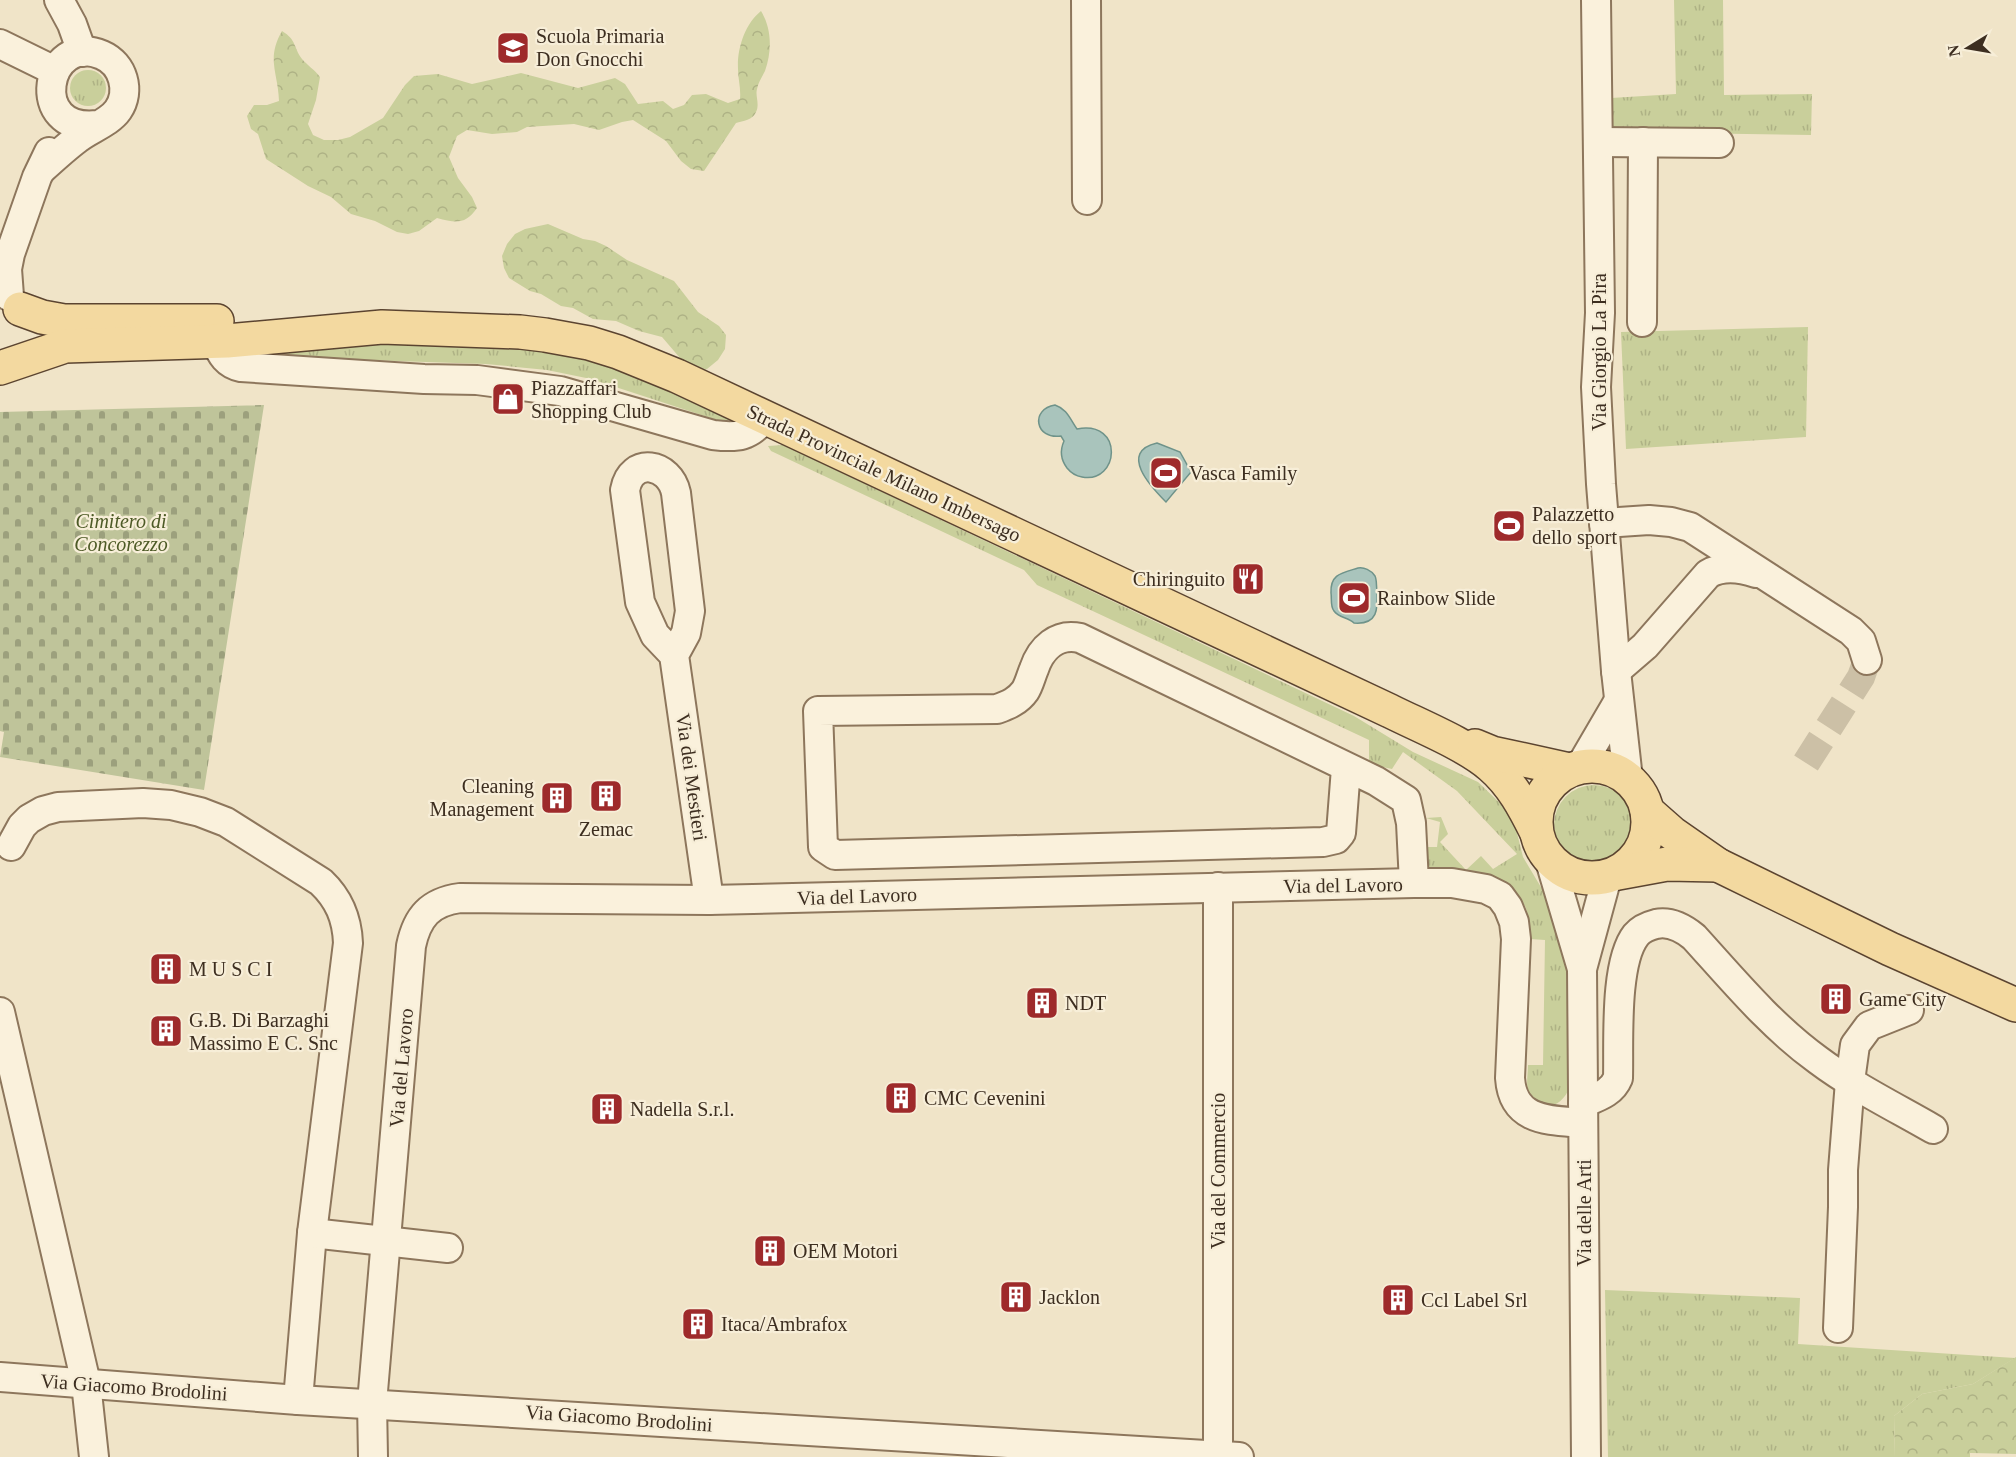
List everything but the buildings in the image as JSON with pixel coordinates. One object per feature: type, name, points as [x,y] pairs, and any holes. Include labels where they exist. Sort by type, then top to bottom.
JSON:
[{"type":"main road","name":"Strada Provinciale Milano Imbersago","points":[[10,299],[42,317],[64,321],[159,320],[354,328],[486,330],[534,333],[601,346],[646,363],[766,417],[1390,711],[1480,757],[1493,768],[1517,796],[1536,831]]},
{"type":"main road","points":[[0,368],[14,358],[23,342],[24,325],[10,299]]},
{"type":"main road","name":"Strada Provinciale Milano Imbersago","points":[[0,368],[65,346],[216,341],[354,328]]},
{"type":"main road","name":"Strada Provinciale Milano Imbersago","points":[[1390,711],[1492,753],[1575,768]]},
{"type":"main road","points":[[1612,875],[1632,862],[1643,847],[1648,829],[1647,811],[1640,794],[1628,779],[1614,770],[1597,766],[1575,768],[1554,780],[1542,794],[1536,812],[1536,831],[1540,847],[1550,861],[1563,872],[1584,879],[1612,875],[1667,864],[1718,865]]},
{"type":"main road","points":[[1647,811],[1672,833],[1718,865],[1890,949],[2016,1005]]},
{"type":"street","points":[[59,0],[72,24],[82,52]]},
{"type":"street","points":[[1086,0],[1087,200]]},
{"type":"street","name":"Via Giorgio La Pira","points":[[1596,0],[1599,336],[1596,387],[1618,702],[1628,779]]},
{"type":"street","points":[[0,44],[55,71]]},
{"type":"street","points":[[0,227],[40,173],[78,138],[109,119],[118,110],[123,99],[123,81],[115,64],[106,56],[94,52],[71,55],[62,61],[55,71],[50,90],[56,108],[64,118],[74,124],[86,126],[98,124]]},
{"type":"street","points":[[10,299],[7,269],[10,254],[49,152],[56,108]]},
{"type":"street","points":[[1598,142],[1719,143]]},
{"type":"street","points":[[1642,322],[1643,142]]},
{"type":"street","points":[[216,341],[226,360],[232,365],[241,367],[424,379],[477,380],[560,391],[713,435],[750,433],[766,417]]},
{"type":"street","points":[[647,467],[666,474],[676,493],[690,611],[686,633],[674,655],[655,635],[646,618],[639,594],[625,490],[631,476],[639,469],[647,467]]},
{"type":"street","points":[[1604,523],[1649,520],[1690,527],[1851,631],[1861,641],[1867,660]]},
{"type":"street","points":[[1690,527],[1703,538],[1705,544],[1707,562],[1702,580]]},
{"type":"street","points":[[1616,671],[1645,646],[1702,580],[1714,571],[1746,570],[1763,576]]},
{"type":"street","points":[[1346,768],[1341,833],[1336,838],[1323,842],[835,855],[823,847],[818,711],[997,709],[1014,702],[1025,692],[1039,657],[1048,646],[1060,639],[1073,637],[1376,781],[1406,800],[1411,824],[1414,883]]},
{"type":"street","name":"Via dei Mestieri","points":[[674,655],[709,900]]},
{"type":"street","points":[[1575,768],[1618,702]]},
{"type":"street","points":[[10,846],[29,819],[58,807],[143,803],[171,805],[200,812],[226,822],[321,882],[332,893],[342,910],[348,943],[312,1233],[298,1400]]},
{"type":"street","name":"Via delle Arti","points":[[1550,861],[1582,969],[1586,1457]]},
{"type":"street","name":"Via delle Arti","points":[[1582,969],[1612,875]]},
{"type":"street","name":"Via del Lavoro","points":[[373,1457],[372,1403],[411,946],[413,935],[426,913],[436,904],[460,898],[709,900],[1414,883],[1452,883],[1486,889],[1500,896],[1508,907],[1514,922],[1516,939],[1510,1078],[1512,1092],[1526,1113],[1547,1120],[1583,1113]]},
{"type":"street","name":"Via del Commercio","points":[[1218,887],[1228,1456]]},
{"type":"street","points":[[1583,1113],[1606,1093],[1618,1078],[1621,988],[1627,955],[1636,934],[1661,923],[1678,926],[1695,937],[1755,1004],[1819,1061],[1933,1129]]},
{"type":"street","points":[[1838,1328],[1843,1170],[1855,1045],[1865,1030],[1875,1023],[1909,1010]]},
{"type":"street","points":[[0,1012],[86,1383],[94,1457]]},
{"type":"street","points":[[312,1233],[448,1248]]},
{"type":"street","name":"Via Giacomo Brodolini","points":[[0,1377],[298,1400],[372,1403],[1043,1451],[1228,1456]]},
{"type":"green space","points":[[1674,0],[1723,0],[1724,95],[1812,94],[1811,135],[1612,132],[1611,98],[1676,94]]},
{"type":"green space","points":[[761,11],[769,33],[770,48],[765,71],[757,89],[758,103],[755,115],[736,123],[704,171],[691,169],[681,161],[666,141],[633,120],[599,130],[574,124],[527,127],[517,132],[492,134],[467,130],[457,136],[449,157],[458,178],[477,208],[464,220],[455,222],[437,218],[419,231],[408,234],[351,214],[331,197],[308,186],[266,159],[258,134],[251,129],[247,116],[254,105],[267,105],[279,101],[274,58],[277,41],[282,31],[293,41],[302,59],[320,77],[316,100],[308,124],[313,135],[324,140],[350,137],[383,118],[405,85],[414,76],[438,74],[472,84],[521,73],[578,88],[615,78],[625,84],[638,104],[663,101],[673,109],[684,105],[692,95],[706,94],[728,103],[740,99],[738,61],[741,45],[746,30]]},
{"type":"green space","points":[[88,70],[101,75],[106,88],[101,101],[88,106],[75,101],[70,88],[75,75]]},
{"type":"green space","points":[[548,224],[583,239],[595,241],[627,260],[674,281],[698,312],[719,326],[726,335],[725,349],[718,360],[707,369],[696,372],[686,365],[662,337],[639,331],[616,321],[593,319],[573,308],[561,306],[541,294],[530,291],[509,278],[502,256],[507,244],[515,234],[525,229]]},
{"type":"green space","points":[[1808,327],[1806,437],[1626,449],[1621,332]]},
{"type":"green space","points":[[423,342],[531,350],[595,361],[647,379],[730,418],[726,423],[591,379],[547,370],[486,364],[306,358],[241,353]]},
{"type":"green space","name":"Cimitero di Concorezzo","points":[[264,405],[204,790],[0,757],[4,732],[0,731],[0,412]]},
{"type":"green space","points":[[783,445],[1354,716],[1413,752],[1478,782],[1503,806],[1515,825],[1523,857],[1557,914],[1569,960],[1570,1086],[1561,1100],[1556,1104],[1543,1106],[1532,1098],[1527,1087],[1528,1065],[1543,1065],[1545,940],[1530,939],[1528,916],[1522,901],[1514,890],[1502,882],[1475,875],[1430,873],[1422,862],[1425,847],[1437,847],[1440,822],[1426,818],[1441,817],[1448,834],[1440,842],[1466,870],[1481,856],[1493,869],[1517,854],[1457,791],[1403,752],[1392,769],[1369,764],[1369,740],[1037,585],[1024,570],[771,451],[768,446]]},
{"type":"green space","points":[[1594,785],[1609,788],[1622,797],[1631,810],[1634,825],[1631,840],[1622,853],[1609,862],[1594,865],[1579,862],[1566,853],[1557,840],[1554,825],[1557,810],[1566,797],[1579,788]]},
{"type":"green space","points":[[1605,1290],[1800,1298],[1798,1344],[2015,1358],[1973,1384],[1922,1394],[1894,1416],[1895,1457],[1608,1457]]},
{"type":"green space","points":[[2016,1357],[2016,1454],[1970,1453],[1970,1457],[1895,1457],[1894,1416],[1922,1394],[1973,1384]]},
{"type":"water","points":[[1055,405],[1065,412],[1077,429],[1093,429],[1103,434],[1109,442],[1111,452],[1109,463],[1104,471],[1094,477],[1082,477],[1067,468],[1062,458],[1064,441],[1061,436],[1046,433],[1039,424],[1042,412]]},
{"type":"water","name":"Vasca Family","points":[[1157,443],[1180,452],[1191,472],[1166,502],[1146,479],[1139,462],[1140,454]]},
{"type":"water","name":"Rainbow Slide","points":[[1358,568],[1367,569],[1375,576],[1377,603],[1372,618],[1362,623],[1354,623],[1338,615],[1333,609],[1331,587],[1338,575]]},
{"type":"tunnel","points":[[1806,763],[1861,677],[1867,660]]},
{"type":"place","name":"Scuola Primaria Don Gnocchi","points":[[513,48]]},
{"type":"place","name":"Piazzaffari Shopping Club","points":[[508,399]]},
{"type":"place","name":"Vasca Family","points":[[1166,473]]},
{"type":"place","name":"Palazzetto dello sport","points":[[1509,526]]},
{"type":"place","name":"Chiringuito","points":[[1248,579]]},
{"type":"place","name":"Rainbow Slide","points":[[1354,598]]},
{"type":"place","name":"Zemac","points":[[606,796]]},
{"type":"place","name":"Cleaning Management","points":[[557,798]]},
{"type":"place","name":"M U S C I","points":[[166,969]]},
{"type":"place","name":"Game City","points":[[1836,999]]},
{"type":"place","name":"NDT","points":[[1042,1003]]},
{"type":"place","name":"G.B. Di Barzaghi Massimo E C. Snc","points":[[166,1031]]},
{"type":"place","name":"CMC Cevenini","points":[[901,1098]]},
{"type":"place","name":"Nadella S.r.l.","points":[[607,1109]]},
{"type":"place","name":"OEM Motori","points":[[770,1251]]},
{"type":"place","name":"Jacklon","points":[[1016,1297]]},
{"type":"place","name":"Ccl Label Srl","points":[[1398,1300]]},
{"type":"place","name":"Itaca/Ambrafox","points":[[698,1324]]}]
